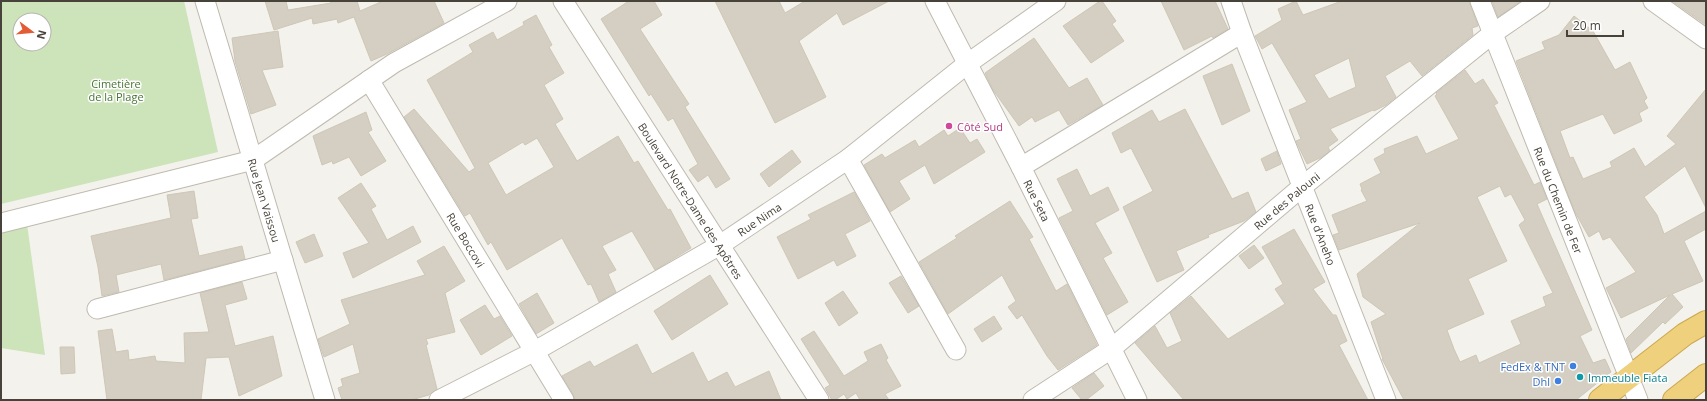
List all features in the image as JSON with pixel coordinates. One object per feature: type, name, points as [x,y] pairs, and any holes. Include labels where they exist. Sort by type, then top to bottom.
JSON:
[{"type":"highway","points":[[1600,400],[1685,334],[1706,322]]},
{"type":"highway","points":[[1674,400],[1706,375]]},
{"type":"street","name":"Rue Jean Vaissou","points":[[204,1],[325,400]]},
{"type":"street","points":[[1,223],[253,160],[394,63],[507,1]]},
{"type":"street","name":"Boulevard Notre-Dame des Apôtres","points":[[563,1],[819,400]]},
{"type":"street","name":"Rue Seta","points":[[935,1],[1021,167],[1137,400]]},
{"type":"street","name":"Rue Nima","points":[[440,400],[534,351],[720,245],[848,159],[967,64],[1056,1]]},
{"type":"street","name":"Rue d'Aneho","points":[[1231,1],[1242,33],[1386,400]]},
{"type":"street","name":"Rue du Chemin de Fer","points":[[1480,1],[1638,400]]},
{"type":"street","name":"Rue des Palouni","points":[[1033,400],[1111,348],[1303,186],[1492,34],[1540,1]]},
{"type":"street","points":[[1653,1],[1706,39]]},
{"type":"street","points":[[1021,167],[1242,33]]},
{"type":"street","name":"Rue Boccovi","points":[[369,80],[564,400]]},
{"type":"street","points":[[848,159],[956,350]]},
{"type":"street","points":[[97,309],[283,260]]},
{"type":"green space","name":"Cimetière de la Plage","points":[[1,1],[184,1],[218,152],[1,204]]},
{"type":"green space","points":[[27,224],[45,355],[1,348],[1,233]]},
{"type":"building","points":[[265,1],[286,1],[288,10],[331,3],[330,1],[357,1],[360,11],[383,1],[434,1],[444,23],[371,61],[354,17],[338,23],[337,19],[313,24],[312,18],[274,30]]},
{"type":"building","points":[[629,1],[654,1],[662,15],[640,29],[689,104],[685,107],[730,179],[716,188],[708,175],[698,182],[689,170],[698,164],[673,118],[668,121],[651,94],[649,96],[601,19]]},
{"type":"building","points":[[715,1],[779,1],[785,13],[805,1],[889,1],[843,25],[837,13],[799,41],[826,97],[775,123]]},
{"type":"building","points":[[1102,1],[1116,21],[1112,24],[1124,41],[1091,63],[1063,26]]},
{"type":"building","points":[[1161,1],[1215,1],[1228,29],[1213,38],[1212,36],[1184,50]]},
{"type":"building","points":[[1296,1],[1303,15],[1342,1],[1469,1],[1478,26],[1472,28],[1473,35],[1422,76],[1410,61],[1385,76],[1396,97],[1386,105],[1374,111],[1373,110],[1330,129],[1338,140],[1328,147],[1330,151],[1322,157],[1307,164],[1296,141],[1301,139],[1289,110],[1307,102],[1272,43],[1262,49],[1255,36],[1282,20],[1278,9]],"holes":[[[1349,58],[1356,87],[1329,99],[1314,75]]]},
{"type":"building","points":[[1492,1],[1521,1],[1498,17]]},
{"type":"building","points":[[1672,1],[1706,1],[1706,25]]},
{"type":"building","points":[[536,15],[552,45],[549,47],[564,73],[544,85],[563,119],[555,124],[577,161],[618,136],[634,163],[638,161],[668,210],[670,209],[691,248],[655,270],[632,231],[602,246],[616,270],[608,274],[616,292],[599,302],[591,284],[588,285],[562,238],[507,270],[491,242],[488,245],[470,213],[465,216],[404,117],[414,109],[469,172],[475,168],[427,80],[473,52],[469,45],[493,32],[497,40],[524,25],[523,22]],"holes":[[[537,138],[554,167],[506,195],[488,163],[523,142],[525,145]]]},
{"type":"building","points":[[1574,16],[1593,31],[1615,70],[1630,62],[1647,98],[1644,101],[1648,108],[1639,113],[1642,121],[1614,134],[1603,114],[1560,131],[1570,158],[1573,157],[1583,179],[1612,167],[1610,162],[1634,148],[1645,167],[1676,144],[1667,136],[1706,89],[1706,208],[1685,166],[1644,197],[1657,215],[1664,234],[1706,211],[1706,229],[1684,241],[1703,281],[1672,294],[1683,307],[1665,324],[1663,322],[1631,353],[1626,339],[1670,295],[1621,318],[1606,288],[1636,272],[1610,237],[1603,240],[1599,231],[1589,237],[1575,212],[1516,61],[1545,49],[1542,42],[1559,35]]},
{"type":"building","points":[[278,31],[283,67],[262,70],[276,105],[251,114],[235,61],[232,38]]},
{"type":"building","points":[[1034,38],[1069,88],[1087,78],[1103,105],[1068,125],[1059,110],[1035,122],[1032,117],[1019,126],[993,90],[985,73]]},
{"type":"building","points":[[1232,64],[1250,111],[1222,125],[1203,76]]},
{"type":"building","points":[[1465,70],[1475,84],[1483,79],[1498,103],[1494,105],[1534,185],[1540,182],[1547,199],[1537,204],[1592,330],[1580,336],[1593,363],[1605,359],[1611,372],[1576,400],[1404,400],[1382,359],[1371,322],[1386,314],[1363,297],[1357,274],[1420,223],[1339,250],[1333,235],[1339,233],[1332,215],[1367,201],[1361,190],[1360,184],[1381,173],[1374,159],[1385,153],[1384,149],[1417,136],[1426,154],[1459,139],[1435,96],[1437,94],[1436,93]],"holes":[[[1500,186],[1505,197],[1511,194],[1525,220],[1519,225],[1553,293],[1543,297],[1546,306],[1511,321],[1521,344],[1479,363],[1476,355],[1460,362],[1447,330],[1484,314],[1468,279],[1507,261],[1477,197]]]},
{"type":"building","points":[[1185,109],[1232,199],[1248,192],[1256,212],[1244,221],[1208,235],[1209,237],[1176,251],[1184,270],[1157,282],[1123,207],[1153,191],[1131,148],[1121,153],[1112,133],[1152,110],[1159,122]]},
{"type":"building","points":[[366,112],[372,130],[368,132],[386,161],[361,176],[349,157],[333,164],[332,161],[322,165],[313,136]]},
{"type":"building","points":[[960,128],[970,143],[977,139],[985,152],[934,184],[925,165],[899,181],[910,199],[890,212],[864,165],[882,154],[885,158],[915,140],[919,147],[944,130],[948,136]]},
{"type":"building","points":[[792,150],[801,162],[769,187],[760,174]]},
{"type":"building","points":[[1277,151],[1281,164],[1266,171],[1261,159]]},
{"type":"building","points":[[1077,169],[1090,196],[1108,187],[1119,210],[1095,223],[1112,253],[1103,258],[1128,302],[1107,315],[1059,218],[1073,211],[1057,179]]},
{"type":"building","points":[[361,183],[376,206],[371,209],[387,240],[413,226],[421,242],[353,278],[343,253],[369,243],[338,198]]},
{"type":"building","points":[[194,191],[198,218],[191,219],[199,256],[242,246],[245,259],[164,280],[161,264],[116,275],[119,292],[102,296],[98,267],[91,236],[171,218],[167,195]]},
{"type":"building","points":[[854,192],[870,221],[845,234],[856,256],[837,266],[834,260],[798,279],[777,237],[811,219],[808,215]]},
{"type":"building","points":[[1010,201],[1033,237],[1029,239],[1056,291],[1067,284],[1097,345],[1058,370],[1047,356],[1022,315],[1017,319],[1008,307],[1016,301],[1002,275],[948,314],[919,262],[957,238],[955,236]]},
{"type":"building","points":[[1294,229],[1325,282],[1313,289],[1333,315],[1336,315],[1347,341],[1339,345],[1368,400],[1184,400],[1135,343],[1155,326],[1167,348],[1182,341],[1170,313],[1191,296],[1228,339],[1285,304],[1275,289],[1283,284],[1262,247]]},
{"type":"building","points":[[314,234],[323,256],[305,263],[296,242]]},
{"type":"building","points":[[1254,245],[1264,258],[1249,269],[1239,256]]},
{"type":"building","points":[[444,246],[465,281],[445,293],[455,332],[426,339],[428,344],[426,345],[437,389],[429,395],[411,400],[342,400],[338,388],[343,386],[341,379],[360,373],[353,344],[324,357],[318,339],[350,324],[341,300],[425,275],[417,261]]},
{"type":"building","points":[[710,275],[728,304],[672,340],[654,311]]},
{"type":"building","points":[[901,276],[919,306],[908,313],[889,283]]},
{"type":"building","points":[[242,282],[247,299],[225,305],[235,346],[273,336],[282,376],[239,396],[229,357],[206,358],[201,400],[107,400],[98,331],[112,329],[116,352],[128,350],[129,360],[155,356],[156,361],[185,363],[184,333],[209,332],[200,293]]},
{"type":"building","points":[[843,291],[858,313],[839,326],[825,303]]},
{"type":"building","points":[[537,293],[554,323],[536,334],[519,304]]},
{"type":"building","points":[[485,305],[494,319],[500,316],[512,336],[481,355],[460,320]]},
{"type":"building","points":[[994,316],[1002,329],[982,342],[974,329]]},
{"type":"building","points":[[814,331],[844,376],[868,361],[864,352],[881,344],[888,358],[886,360],[901,386],[885,394],[889,400],[860,400],[856,393],[847,399],[844,394],[835,400],[832,400],[825,388],[830,385],[801,339]]},
{"type":"building","points":[[637,344],[652,374],[693,352],[708,382],[727,372],[735,387],[769,371],[781,400],[575,400],[562,376],[590,361],[594,367]]},
{"type":"building","points":[[60,347],[74,347],[75,373],[61,374]]},
{"type":"building","points":[[1094,373],[1104,386],[1086,400],[1082,400],[1072,388]]},
{"type":"place","name":"Côté Sud","points":[[949,126]]},
{"type":"place","name":"FedEx & TNT","points":[[1573,366]]},
{"type":"place","name":"Immeuble Fiata","points":[[1580,377]]},
{"type":"place","name":"Dhl","points":[[1558,381]]}]
